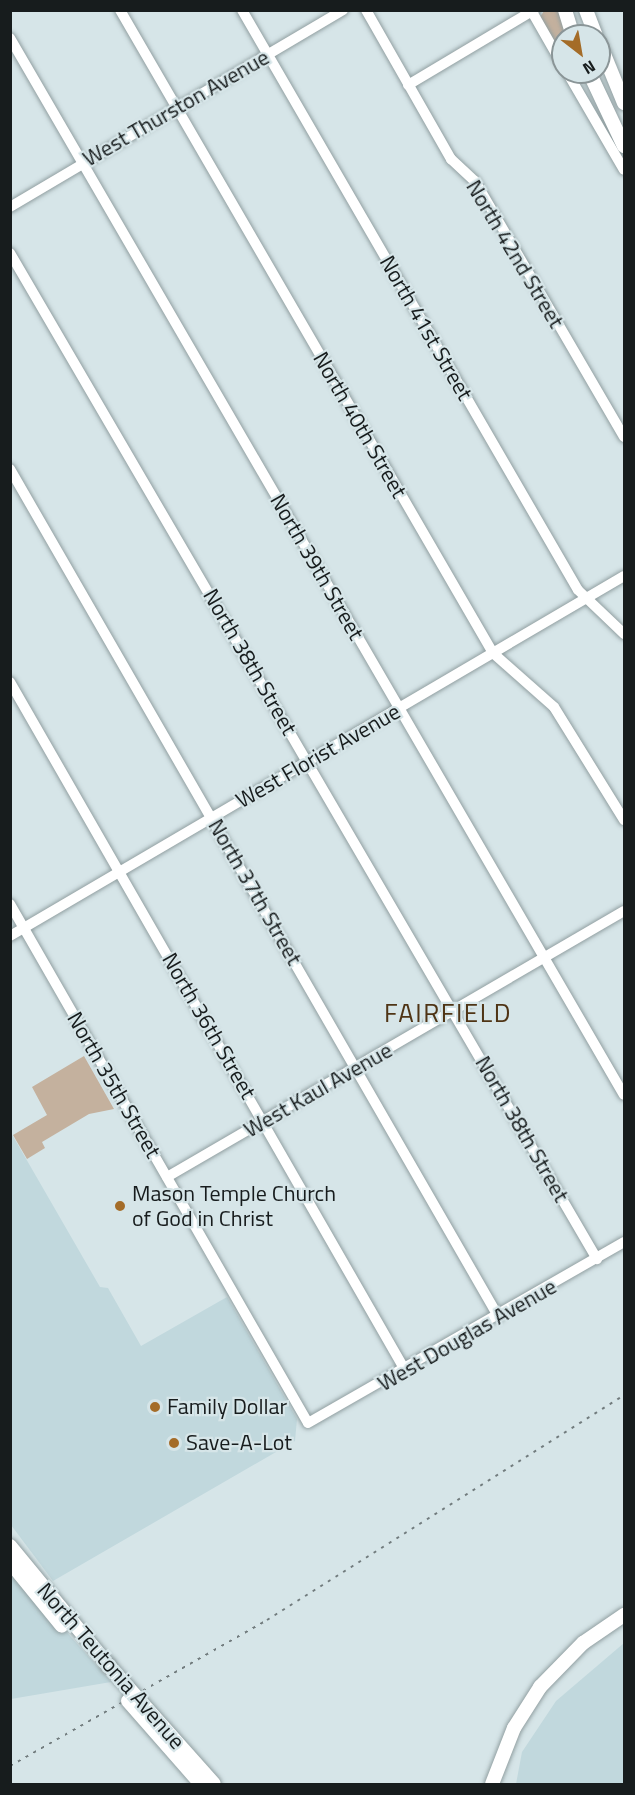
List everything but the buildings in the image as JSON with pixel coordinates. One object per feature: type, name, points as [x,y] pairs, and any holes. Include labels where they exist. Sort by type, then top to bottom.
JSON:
[{"type":"main road","points":[[611,71],[624,103]]},
{"type":"main road","points":[[595,84],[624,146]]},
{"type":"main road","name":"North Teutonia Avenue","points":[[10,1546],[201,1785]]},
{"type":"main road","name":"North Teutonia Avenue","points":[[10,1562],[214,1785]]},
{"type":"main road","points":[[492,1785],[514,1728],[540,1687],[583,1643],[624,1615]]},
{"type":"street","name":"North 40th Street","points":[[120,10],[493,653],[554,707],[624,820]]},
{"type":"street","name":"North 41st Street","points":[[242,10],[584,599],[624,634]]},
{"type":"street","name":"West Thurston Avenue","points":[[10,207],[343,10]]},
{"type":"street","name":"North 42nd Street","points":[[366,10],[451,159],[475,181],[624,437]]},
{"type":"street","points":[[408,85],[532,11],[551,45]]},
{"type":"street","name":"North 39th Street","points":[[10,38],[624,1095]]},
{"type":"street","points":[[574,84],[624,170]]},
{"type":"street","name":"North 38th Street","points":[[10,253],[597,1258]]},
{"type":"street","name":"North 37th Street","points":[[10,469],[357,1067],[498,1316]]},
{"type":"street","name":"West Florist Avenue","points":[[10,936],[624,576]]},
{"type":"street","name":"North 36th Street","points":[[10,682],[121,871],[405,1370]]},
{"type":"street","name":"North 35th Street","points":[[10,904],[308,1423]]},
{"type":"street","name":"West Kaul Avenue","points":[[167,1178],[624,911]]},
{"type":"street","name":"West Douglas Avenue","points":[[308,1423],[405,1370],[624,1242]]},
{"type":"shaded area","points":[[544,11],[561,11],[565,24],[551,24],[551,36],[540,17]]},
{"type":"shaded area","points":[[84,1056],[114,1109],[89,1114],[42,1142],[45,1148],[27,1159],[13,1135],[47,1115],[32,1087]]},
{"type":"shaded area","points":[[10,1131],[100,1287],[108,1288],[141,1346],[227,1297],[297,1419],[295,1441],[53,1581],[11,1525]]},
{"type":"shaded area","points":[[10,1562],[56,1620],[111,1682],[11,1699]]},
{"type":"shaded area","points":[[624,1643],[624,1784],[516,1784],[522,1752],[556,1701]]},
{"type":"railway","points":[[10,1766],[267,1620],[624,1395]]},
{"type":"place","name":"Mason Temple Church of God in Christ","points":[[120,1206]]},
{"type":"place","name":"Family Dollar","points":[[155,1407]]},
{"type":"place","name":"Save-A-Lot","points":[[174,1443]]},
{"type":"district","name":"FAIRFIELD","points":[[448,1013]]}]
